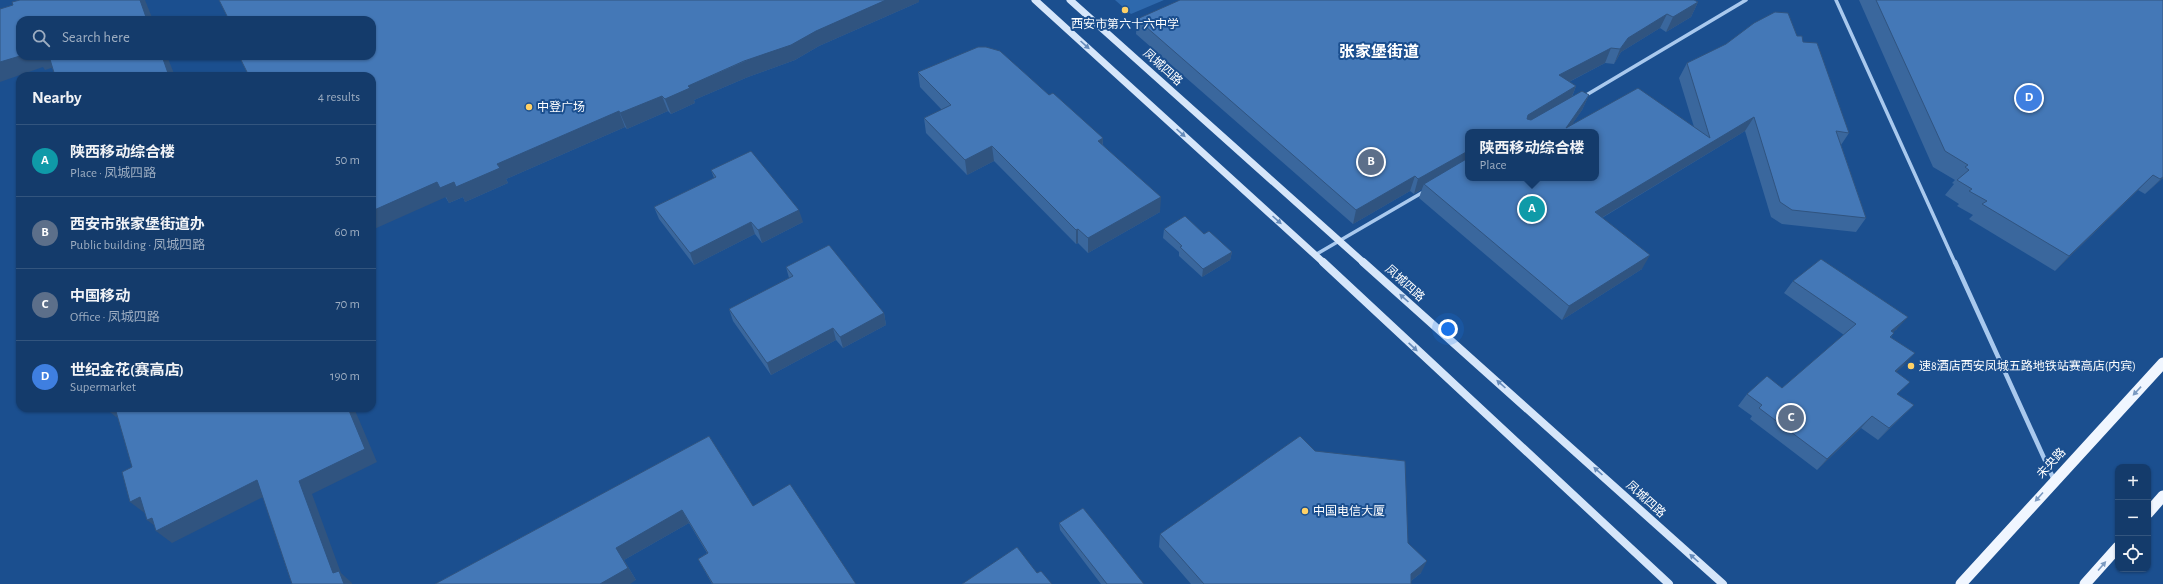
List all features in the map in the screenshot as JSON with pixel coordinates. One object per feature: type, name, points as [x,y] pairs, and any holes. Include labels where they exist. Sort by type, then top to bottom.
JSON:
[{"type":"main road","name":"未央路","points":[[1961,584],[2054,480],[2163,363]]},
{"type":"main road","points":[[2151,510],[2163,496]]},
{"type":"main road","points":[[2086,584],[2115,550]]},
{"type":"street","points":[[1035,0],[1314,255],[1669,584]]},
{"type":"street","name":"凤城四路","points":[[1070,0],[1723,584]]},
{"type":"street","points":[[1578,100],[1746,0]]},
{"type":"street","points":[[1836,0],[2054,480]]},
{"type":"street","points":[[1314,255],[1341,241],[1428,189]]},
{"type":"shaded area","points":[[1115,0],[1164,0],[1131,14]]},
{"type":"building","points":[[20,0],[140,0],[146,16],[16,16],[16,57],[0,62],[0,9],[13,5],[12,2]]},
{"type":"building","name":"中登广场","points":[[219,0],[886,0],[816,31],[791,45],[744,61],[688,86],[690,88],[665,99],[662,96],[620,113],[619,111],[497,164],[500,168],[456,187],[454,182],[440,188],[437,182],[376,209],[376,72],[247,72],[241,60],[376,60],[376,16],[227,16]]},
{"type":"building","points":[[1180,0],[1694,0],[1698,2],[1673,17],[1667,14],[1628,38],[1620,49],[1611,48],[1559,75],[1576,86],[1528,115],[1527,119],[1531,120],[1582,91],[1589,95],[1566,128],[1638,88],[1710,138],[1687,63],[1726,44],[1754,23],[1775,12],[1788,13],[1797,36],[1802,36],[1803,42],[1817,43],[1849,133],[1836,131],[1866,218],[1792,210],[1780,202],[1754,117],[1595,212],[1650,255],[1569,306],[1424,184],[1465,160],[1465,181],[1599,181],[1599,129],[1465,129],[1465,153],[1418,179],[1415,176],[1356,210],[1137,19]]},
{"type":"building","points":[[1876,0],[2163,0],[2163,177],[2160,179],[2153,175],[2069,256],[1982,204],[1987,201],[1969,191],[1972,189],[1957,180],[1969,170],[1965,167],[1968,165],[1945,151]]},
{"type":"building","points":[[978,47],[986,47],[1000,51],[1049,95],[1053,93],[1103,138],[1098,141],[1161,197],[1088,238],[1078,229],[1076,230],[992,146],[965,160],[924,118],[951,105],[918,72]]},
{"type":"building","points":[[50,60],[163,60],[168,72],[54,72]]},
{"type":"building","points":[[751,151],[799,210],[758,230],[751,222],[690,253],[654,207],[716,177],[711,170]]},
{"type":"building","points":[[1185,216],[1204,234],[1209,231],[1232,252],[1203,269],[1164,229]]},
{"type":"building","points":[[829,245],[884,313],[840,337],[833,328],[767,363],[729,309],[793,276],[786,267]]},
{"type":"building","points":[[1821,259],[1908,317],[1891,331],[1894,333],[1890,337],[1915,353],[1895,371],[1910,382],[1897,394],[1914,405],[1889,428],[1872,416],[1827,459],[1759,408],[1762,405],[1747,394],[1767,376],[1782,388],[1856,324],[1793,281]]},
{"type":"building","points":[[116,412],[350,412],[365,449],[299,481],[333,573],[339,571],[344,584],[292,584],[257,480],[156,531],[152,518],[147,520],[140,497],[130,502],[122,472],[132,467]]},
{"type":"building","points":[[709,436],[753,506],[790,484],[856,584],[713,584],[698,559],[708,553],[682,510],[616,548],[628,568],[600,584],[435,584]]},
{"type":"building","name":"中国电信大厦","points":[[1300,436],[1315,451],[1405,461],[1408,543],[1427,561],[1411,574],[1411,584],[1204,584],[1160,534]]},
{"type":"building","points":[[1083,508],[1144,584],[1107,584],[1059,523]]},
{"type":"building","points":[[1017,547],[1037,573],[1041,571],[1052,584],[962,584]]},
{"type":"place","name":"西安市第六十六中学","points":[[1125,10]]},
{"type":"place","name":"世纪金花(赛高店)","points":[[2029,98]]},
{"type":"place","name":"中登广场","points":[[529,107]]},
{"type":"place","name":"西安市张家堡街道办","points":[[1371,162]]},
{"type":"place","name":"陕西移动综合楼","points":[[1532,209]]},
{"type":"place","name":"速8酒店西安凤城五路地铁站赛高店(内宾)","points":[[1911,366]]},
{"type":"place","name":"中国移动","points":[[1791,418]]},
{"type":"place","name":"中国电信大厦","points":[[1305,511]]},
{"type":"district","name":"张家堡街道","points":[[1379,52]]}]
